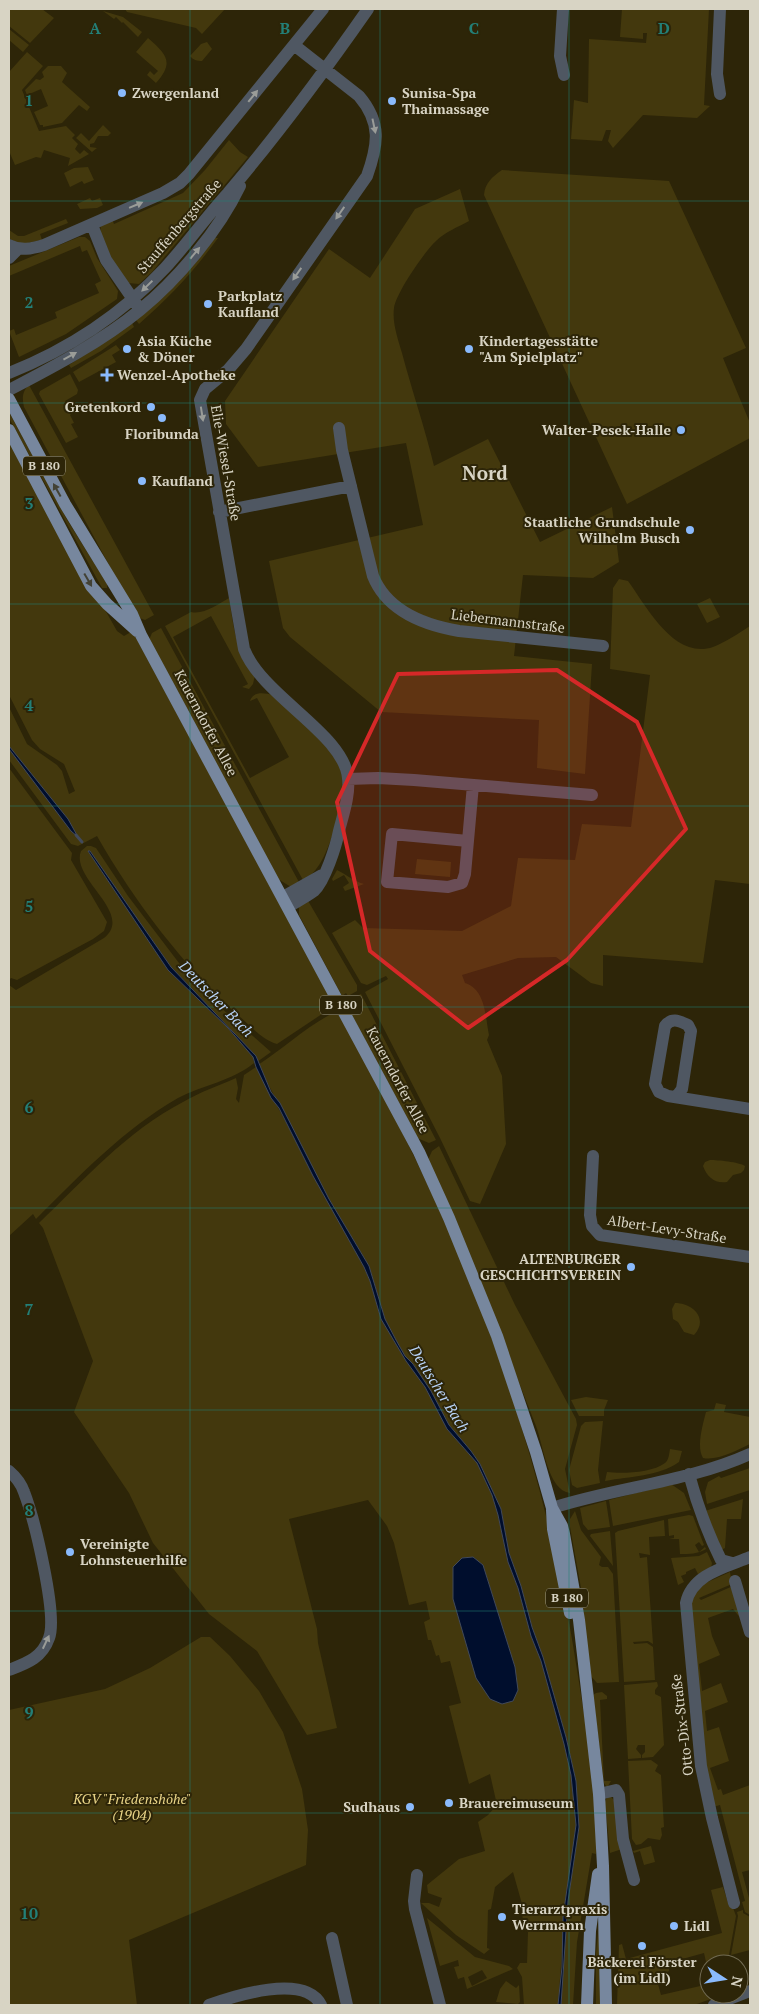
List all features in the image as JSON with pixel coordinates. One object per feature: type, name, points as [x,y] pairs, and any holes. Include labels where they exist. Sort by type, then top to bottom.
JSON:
[{"type":"main road","name":"Kauerndorfer Allee","points":[[9,399],[65,504],[132,614],[141,635],[418,1152],[449,1218],[497,1336],[536,1452],[552,1508],[553,1529],[581,1673],[586,1688],[599,1794],[606,2005]]},
{"type":"main road","name":"Kauerndorfer Allee","points":[[9,430],[91,586],[107,604],[141,635]]},
{"type":"main road","name":"Kauerndorfer Allee","points":[[587,2005],[590,1931],[602,1844]]},
{"type":"street","name":"Stauffenbergstraße","points":[[14,247],[30,249],[44,245],[163,193],[180,183],[323,9]]},
{"type":"street","name":"Stauffenbergstraße","points":[[9,373],[28,365],[136,305],[172,279],[200,247],[234,198],[248,170],[325,70],[368,9]]},
{"type":"street","points":[[563,9],[560,56],[564,75]]},
{"type":"street","points":[[720,9],[717,74],[720,94]]},
{"type":"street","points":[[294,45],[325,70]]},
{"type":"street","name":"Elie-Wiesel-Straße","points":[[285,902],[322,875],[328,866],[338,838],[345,809],[348,779],[345,767],[324,736],[266,683],[246,656],[239,630],[201,409],[202,394],[242,354],[366,176],[375,153],[376,132],[366,104],[359,96],[325,70]]},
{"type":"street","name":"Stauffenbergstraße","points":[[92,225],[106,260],[136,305]]},
{"type":"street","points":[[9,258],[14,247]]},
{"type":"street","name":"Stauffenbergstraße","points":[[9,390],[95,342],[136,305]]},
{"type":"street","name":"Liebermannstraße","points":[[339,428],[342,450],[373,576],[377,586],[384,595],[399,608],[418,620],[442,628],[603,646]]},
{"type":"street","points":[[219,512],[351,486]]},
{"type":"street","points":[[348,779],[378,778],[592,795]]},
{"type":"street","points":[[468,841],[392,834],[387,882],[448,887],[462,883],[465,874],[468,841],[473,785]]},
{"type":"street","points":[[676,1097],[682,1089],[691,1031],[688,1025],[675,1020],[668,1021],[665,1026],[655,1084],[659,1092],[676,1097],[750,1109]]},
{"type":"street","name":"Albert-Levy-Straße","points":[[593,1156],[590,1215],[592,1226],[600,1235],[750,1257]]},
{"type":"street","points":[[552,1508],[575,1500],[712,1469],[750,1454]]},
{"type":"street","points":[[9,1471],[16,1477],[24,1491],[49,1595],[52,1626],[49,1639],[41,1653],[31,1662],[9,1670]]},
{"type":"street","points":[[690,1474],[704,1521],[720,1560],[732,1564]]},
{"type":"street","name":"Otto-Dix-Straße","points":[[734,1903],[701,1766],[686,1604],[690,1591],[699,1581],[750,1557]]},
{"type":"street","points":[[734,1581],[750,1632]]},
{"type":"street","points":[[599,1794],[616,1790],[620,1801],[624,1839],[634,1880]]},
{"type":"street","points":[[417,1875],[415,1909],[440,2005]]},
{"type":"street","points":[[332,1938],[347,2005]]},
{"type":"street","points":[[209,2005],[241,1995],[288,1988],[311,1994],[321,2005]]},
{"type":"street","points":[[714,2005],[750,1991]]},
{"type":"highlighted area","points":[[557,670],[637,722],[686,829],[567,960],[468,1028],[370,951],[337,802],[398,674]]},
{"type":"green space","points":[[9,9],[42,9],[54,18],[30,43],[9,26]]},
{"type":"green space","points":[[125,9],[225,9],[202,34],[196,28],[127,12]]},
{"type":"green space","points":[[622,9],[709,9],[704,105],[710,106],[697,118],[643,115],[613,148],[608,141],[611,130],[606,130],[602,141],[571,139],[574,100],[588,103],[589,39],[646,43],[647,33],[643,33],[643,39],[620,37]]},
{"type":"green space","points":[[103,11],[123,17],[142,32],[138,37],[123,22],[116,17],[114,19]]},
{"type":"green space","points":[[9,29],[29,45],[23,52],[9,40]]},
{"type":"green space","points":[[148,38],[160,49],[167,64],[162,76],[156,83],[147,75],[150,71],[154,75],[158,71],[136,52]]},
{"type":"green space","points":[[207,42],[212,49],[202,61],[195,60],[190,56],[201,44]]},
{"type":"green space","points":[[27,52],[43,66],[22,90],[39,131],[66,126],[75,135],[72,138],[78,144],[75,149],[80,154],[84,150],[89,154],[68,166],[70,158],[44,150],[41,158],[36,157],[15,165],[9,151],[9,72]]},
{"type":"green space","points":[[48,66],[61,66],[67,73],[62,82],[90,107],[87,111],[79,105],[62,123],[43,127],[43,125],[40,125],[34,112],[48,106],[41,89],[27,95],[25,90],[36,79],[40,80],[44,77],[42,72]]},
{"type":"green space","points":[[103,125],[111,133],[108,136],[98,136],[94,143],[90,144],[90,147],[97,148],[92,152],[76,138],[81,133],[89,141]]},
{"type":"green space","points":[[229,140],[240,152],[248,157],[152,272],[139,284],[128,283],[114,264],[105,247],[102,239],[101,225],[112,219],[114,224],[183,193],[205,170]]},
{"type":"green space","points":[[88,167],[94,180],[84,184],[82,181],[70,187],[64,173],[74,168]]},
{"type":"green space","points":[[502,170],[669,181],[746,348],[723,358],[750,423],[750,438],[627,504],[484,195],[490,181]]},
{"type":"green space","points":[[460,189],[469,221],[447,232],[431,246],[412,273],[400,293],[394,308],[396,331],[434,466],[488,439],[540,542],[612,507],[619,562],[593,578],[523,575],[514,656],[592,664],[585,774],[537,768],[539,720],[381,712],[290,637],[283,628],[269,561],[423,525],[406,443],[258,467],[226,424],[225,401],[329,249],[370,278],[415,209]]},
{"type":"green space","points":[[90,198],[92,201],[100,198],[103,205],[97,208],[80,209],[77,204]]},
{"type":"green space","points":[[66,219],[68,223],[40,234],[42,240],[23,244],[9,239],[9,230],[18,236],[24,236]]},
{"type":"green space","points":[[79,237],[85,237],[90,241],[97,258],[118,291],[117,299],[66,334],[19,357],[9,331],[14,329],[16,335],[57,318],[55,312],[99,293],[95,284],[101,281],[87,250],[82,252],[80,246],[9,276],[9,266]]},
{"type":"green space","points":[[215,238],[218,238],[191,272],[139,324],[136,320]]},
{"type":"green space","points":[[132,323],[134,327],[101,351],[71,368],[69,365]]},
{"type":"green space","points":[[116,345],[120,350],[112,355],[116,362],[79,382],[73,372]]},
{"type":"green space","points":[[70,374],[78,390],[77,394],[65,401],[72,413],[70,415],[74,423],[71,424],[78,437],[66,443],[39,394],[40,391]]},
{"type":"green space","points":[[29,385],[154,615],[145,620],[137,617],[24,407],[23,395]]},
{"type":"green space","points":[[9,412],[66,518],[107,584],[107,588],[102,588],[9,418]]},
{"type":"green space","points":[[9,440],[117,631],[124,636],[131,632],[135,636],[332,1001],[328,1010],[277,1044],[262,1036],[219,998],[199,977],[144,909],[97,836],[78,846],[71,844],[9,760],[9,749],[52,805],[54,803],[9,746],[9,707],[27,744],[57,765],[62,771],[69,794],[75,791],[64,764],[40,749],[32,740],[9,695]]},
{"type":"green space","points":[[619,579],[628,581],[663,629],[674,639],[686,646],[699,649],[713,647],[750,626],[750,884],[715,880],[703,963],[603,955],[603,986],[591,983],[556,957],[518,958],[462,975],[465,983],[472,986],[481,998],[489,1035],[487,1040],[502,1076],[506,1144],[480,1204],[470,1201],[365,992],[388,979],[386,976],[367,985],[361,983],[332,933],[355,920],[363,928],[462,931],[511,906],[518,858],[575,860],[582,824],[631,827],[650,675],[610,669],[613,588]]},
{"type":"green space","points":[[229,598],[239,648],[255,675],[253,684],[249,689],[242,687],[248,684],[211,616],[173,637],[250,778],[289,757],[257,698],[250,701],[256,694],[273,695],[301,720],[322,741],[341,771],[343,794],[337,824],[323,859],[304,882],[165,626],[191,612],[201,612]]},
{"type":"green space","points":[[710,598],[720,617],[707,623],[697,604]]},
{"type":"green space","points":[[161,628],[300,884],[291,887],[278,879],[149,640],[152,633]]},
{"type":"green space","points":[[9,768],[72,853],[71,860],[107,922],[104,931],[93,939],[17,980],[11,978],[9,980]]},
{"type":"green space","points":[[87,846],[96,848],[128,896],[179,963],[211,999],[271,1052],[257,1062],[256,1056],[171,967],[90,851],[88,851],[168,970],[228,1028],[253,1057],[254,1063],[227,1079],[178,1098],[158,1110],[103,1154],[36,1219],[33,1214],[9,1236],[9,985],[16,990],[104,938],[111,928],[112,918],[107,907],[84,873],[80,862],[81,851]]},
{"type":"green space","points":[[417,859],[451,862],[450,877],[415,874]]},
{"type":"green space","points":[[337,870],[364,884],[345,891],[343,887],[349,883],[344,875],[333,881],[332,879]]},
{"type":"green space","points":[[307,899],[357,985],[357,991],[348,996],[346,993],[342,996],[299,915],[299,907]]},
{"type":"green space","points":[[361,994],[436,1140],[429,1143],[417,1138],[345,1002]]},
{"type":"green space","points":[[335,1012],[339,1013],[403,1134],[476,1296],[499,1357],[519,1420],[538,1483],[554,1547],[578,1676],[591,1765],[596,1832],[596,1854],[592,1853],[577,1942],[573,2005],[561,2005],[568,1901],[579,1827],[576,1781],[566,1737],[543,1657],[509,1553],[501,1509],[480,1464],[449,1425],[431,1391],[413,1364],[405,1356],[396,1340],[385,1319],[369,1266],[329,1199],[258,1065]]},
{"type":"green space","points":[[256,1067],[364,1267],[381,1319],[406,1361],[425,1387],[447,1429],[477,1463],[492,1495],[508,1562],[518,1588],[531,1636],[541,1661],[571,1774],[576,1825],[566,1897],[558,2005],[524,2005],[522,1977],[517,1968],[520,1963],[527,1963],[528,1932],[523,1928],[522,1904],[513,1872],[495,1887],[491,1909],[488,1910],[487,1948],[490,1949],[484,1954],[456,1935],[421,1903],[429,1903],[439,1907],[442,1898],[428,1893],[427,1885],[459,1859],[485,1851],[478,1822],[497,1805],[490,1774],[469,1784],[449,1706],[461,1703],[450,1661],[441,1663],[439,1655],[436,1656],[431,1640],[428,1640],[424,1622],[430,1619],[426,1601],[409,1605],[394,1543],[387,1526],[368,1500],[289,1519],[317,1629],[318,1643],[337,1728],[307,1735],[257,1651],[209,1614],[153,1543],[129,1493],[74,1412],[93,1361],[43,1228],[39,1223],[107,1157],[143,1127],[163,1114],[196,1095],[236,1078],[238,1088],[236,1099],[239,1103],[244,1075]],"holes":[[[473,1557],[483,1565],[515,1667],[453,1567],[462,1558]]]},
{"type":"green space","points":[[439,1146],[515,1305],[576,1419],[577,1425],[565,1469],[570,1493],[556,1484],[551,1476],[536,1426],[428,1160],[432,1151]]},
{"type":"green space","points":[[710,1160],[733,1162],[745,1166],[741,1173],[733,1175],[727,1182],[719,1182],[709,1176],[703,1166],[705,1162]]},
{"type":"green space","points":[[675,1303],[688,1306],[697,1313],[700,1323],[694,1335],[684,1332],[678,1322],[673,1319],[672,1309]]},
{"type":"green space","points":[[586,1397],[608,1400],[604,1416],[579,1416],[571,1400]]},
{"type":"green space","points":[[716,1403],[726,1405],[724,1412],[750,1417],[750,1444],[715,1458],[703,1458],[700,1442],[703,1423],[706,1412],[714,1410]]},
{"type":"green space","points":[[603,1421],[598,1470],[600,1483],[577,1488],[572,1485],[569,1470],[581,1426],[585,1422]]},
{"type":"green space","points":[[670,1449],[682,1451],[679,1462],[671,1467],[644,1475],[605,1481],[607,1472],[636,1472],[659,1466],[665,1463],[669,1457]]},
{"type":"green space","points":[[750,1468],[750,1490],[707,1504],[705,1492],[708,1482],[719,1476],[721,1478]]},
{"type":"green space","points":[[671,1484],[684,1493],[691,1510],[613,1526],[609,1500]]},
{"type":"green space","points":[[743,1499],[741,1519],[727,1519],[725,1548],[721,1550],[705,1511]]},
{"type":"green space","points":[[606,1501],[610,1527],[588,1530],[583,1524],[580,1508]]},
{"type":"green space","points":[[575,1511],[581,1530],[601,1557],[599,1565],[608,1567],[613,1574],[619,1682],[597,1683],[590,1675],[581,1588],[570,1527],[570,1519]]},
{"type":"green space","points":[[693,1516],[704,1545],[702,1546],[699,1542],[695,1545],[699,1552],[705,1547],[706,1549],[700,1552],[680,1554],[679,1539],[669,1539],[674,1538],[674,1535],[669,1536],[668,1519]]},
{"type":"green space","points":[[664,1520],[665,1536],[649,1537],[650,1555],[639,1553],[640,1558],[647,1557],[653,1644],[648,1641],[633,1642],[634,1644],[647,1643],[653,1647],[655,1680],[624,1682],[615,1533]]},
{"type":"green space","points":[[610,1531],[613,1566],[590,1536],[591,1534]]},
{"type":"green space","points":[[707,1552],[712,1563],[711,1568],[699,1576],[695,1568],[686,1572],[686,1574],[681,1576],[684,1582],[678,1585],[671,1558],[699,1556]]},
{"type":"green space","points":[[730,1572],[732,1584],[699,1598],[701,1600],[733,1586],[742,1620],[733,1609],[708,1618],[712,1636],[720,1655],[699,1664],[702,1691],[721,1683],[728,1702],[705,1711],[707,1731],[719,1727],[729,1761],[710,1768],[718,1790],[721,1789],[723,1795],[750,1785],[750,1870],[742,1872],[750,1898],[750,1915],[745,1912],[742,1902],[745,1901],[720,1805],[713,1807],[707,1778],[690,1609],[693,1594],[701,1585]]},
{"type":"green space","name":"KGV \"Friedenshöhe\" (1904)","points":[[201,1637],[210,1637],[230,1656],[259,1691],[283,1732],[302,1789],[308,1830],[306,1865],[129,1940],[137,2005],[9,2005],[9,1710],[105,1689],[150,1668]]},
{"type":"green space","points":[[657,1682],[658,1686],[655,1694],[661,1697],[664,1745],[653,1757],[642,1758],[645,1752],[645,1745],[638,1745],[636,1749],[641,1758],[628,1759],[624,1685]]},
{"type":"green space","points":[[602,1692],[607,1696],[607,1699],[600,1700],[604,1781],[611,1781],[608,1786],[604,1783],[593,1695]]},
{"type":"green space","points":[[651,1760],[658,1765],[655,1771],[661,1775],[664,1827],[661,1828],[662,1835],[660,1840],[648,1838],[641,1844],[636,1845],[632,1839],[628,1761]]},
{"type":"green space","points":[[607,1797],[611,1797],[614,1800],[622,1849],[610,1853],[605,1802]]},
{"type":"green space","points":[[651,1846],[655,1862],[644,1865],[640,1851],[634,1853],[633,1851]]},
{"type":"green space","points":[[723,1887],[729,1906],[732,1905],[736,1916],[729,1954],[704,1953],[675,1961],[669,1965],[669,1971],[663,1974],[658,1984],[661,1995],[699,1986],[699,2003],[694,2005],[617,2005],[619,1945],[622,1944],[626,1959],[722,1933],[711,1890]]},
{"type":"green space","points":[[743,1910],[743,1913],[750,1917],[750,1950],[731,1954],[738,1916],[737,1912]]},
{"type":"green space","points":[[427,1918],[475,1957],[509,1966],[513,1969],[467,1989],[464,1977],[458,1979],[454,1967],[459,1966],[458,1960],[440,1966]],"holes":[[[482,1970],[487,1978],[472,1986],[468,1977]]]},
{"type":"green space","points":[[599,1923],[600,2005],[596,2005],[596,1953]]},
{"type":"green space","points":[[506,1981],[516,1988],[519,1985],[520,2002],[518,2004],[496,2002],[500,1989]]},
{"type":"water","points":[[9,746],[68,819],[78,837],[71,831],[9,749]]},
{"type":"water","points":[[88,851],[90,851],[171,967],[256,1056],[271,1092],[280,1103],[329,1199],[369,1266],[385,1319],[396,1340],[405,1356],[413,1364],[431,1391],[449,1425],[480,1464],[501,1509],[509,1553],[543,1657],[566,1737],[576,1781],[579,1827],[568,1901],[561,2005],[558,2005],[562,1967],[563,1917],[576,1825],[571,1775],[541,1661],[531,1636],[518,1588],[508,1562],[492,1495],[477,1463],[447,1429],[425,1387],[406,1361],[381,1319],[364,1267],[313,1176],[279,1108],[271,1098],[253,1057],[228,1028],[168,970]]},
{"type":"water","points":[[473,1557],[483,1565],[515,1667],[518,1690],[513,1701],[502,1704],[490,1699],[476,1678],[453,1599],[453,1567],[462,1558]]},
{"type":"waterway","name":"Deutscher Bach","points":[[76,835],[82,842]]},
{"type":"place","name":"Zwergenland","points":[[122,93]]},
{"type":"place","name":"Sunisa-Spa Thaimassage","points":[[392,101]]},
{"type":"place","name":"Parkplatz Kaufland","points":[[208,304]]},
{"type":"place","name":"Asia Küche & Döner","points":[[127,349]]},
{"type":"place","name":"Kindertagesstätte \"Am Spielplatz\"","points":[[469,349]]},
{"type":"place","name":"Wenzel-Apotheke","points":[[107,375]]},
{"type":"place","name":"Gretenkord","points":[[151,407]]},
{"type":"place","name":"Floribunda","points":[[162,418]]},
{"type":"place","name":"Walter-Pesek-Halle","points":[[681,430]]},
{"type":"place","name":"Kaufland","points":[[142,481]]},
{"type":"place","name":"Staatliche Grundschule Wilhelm Busch","points":[[690,530]]},
{"type":"place","name":"ALTENBURGER GESCHICHTSVEREIN","points":[[631,1267]]},
{"type":"place","name":"Vereinigte Lohnsteuerhilfe","points":[[70,1552]]},
{"type":"place","name":"Brauereimuseum","points":[[449,1803]]},
{"type":"place","name":"Sudhaus","points":[[410,1807]]},
{"type":"place","name":"Tierarztpraxis Werrmann","points":[[502,1917]]},
{"type":"place","name":"Lidl","points":[[674,1926]]},
{"type":"place","name":"Bäckerei Förster (im Lidl)","points":[[642,1946]]},
{"type":"district","name":"Nord","points":[[485,473]]}]
